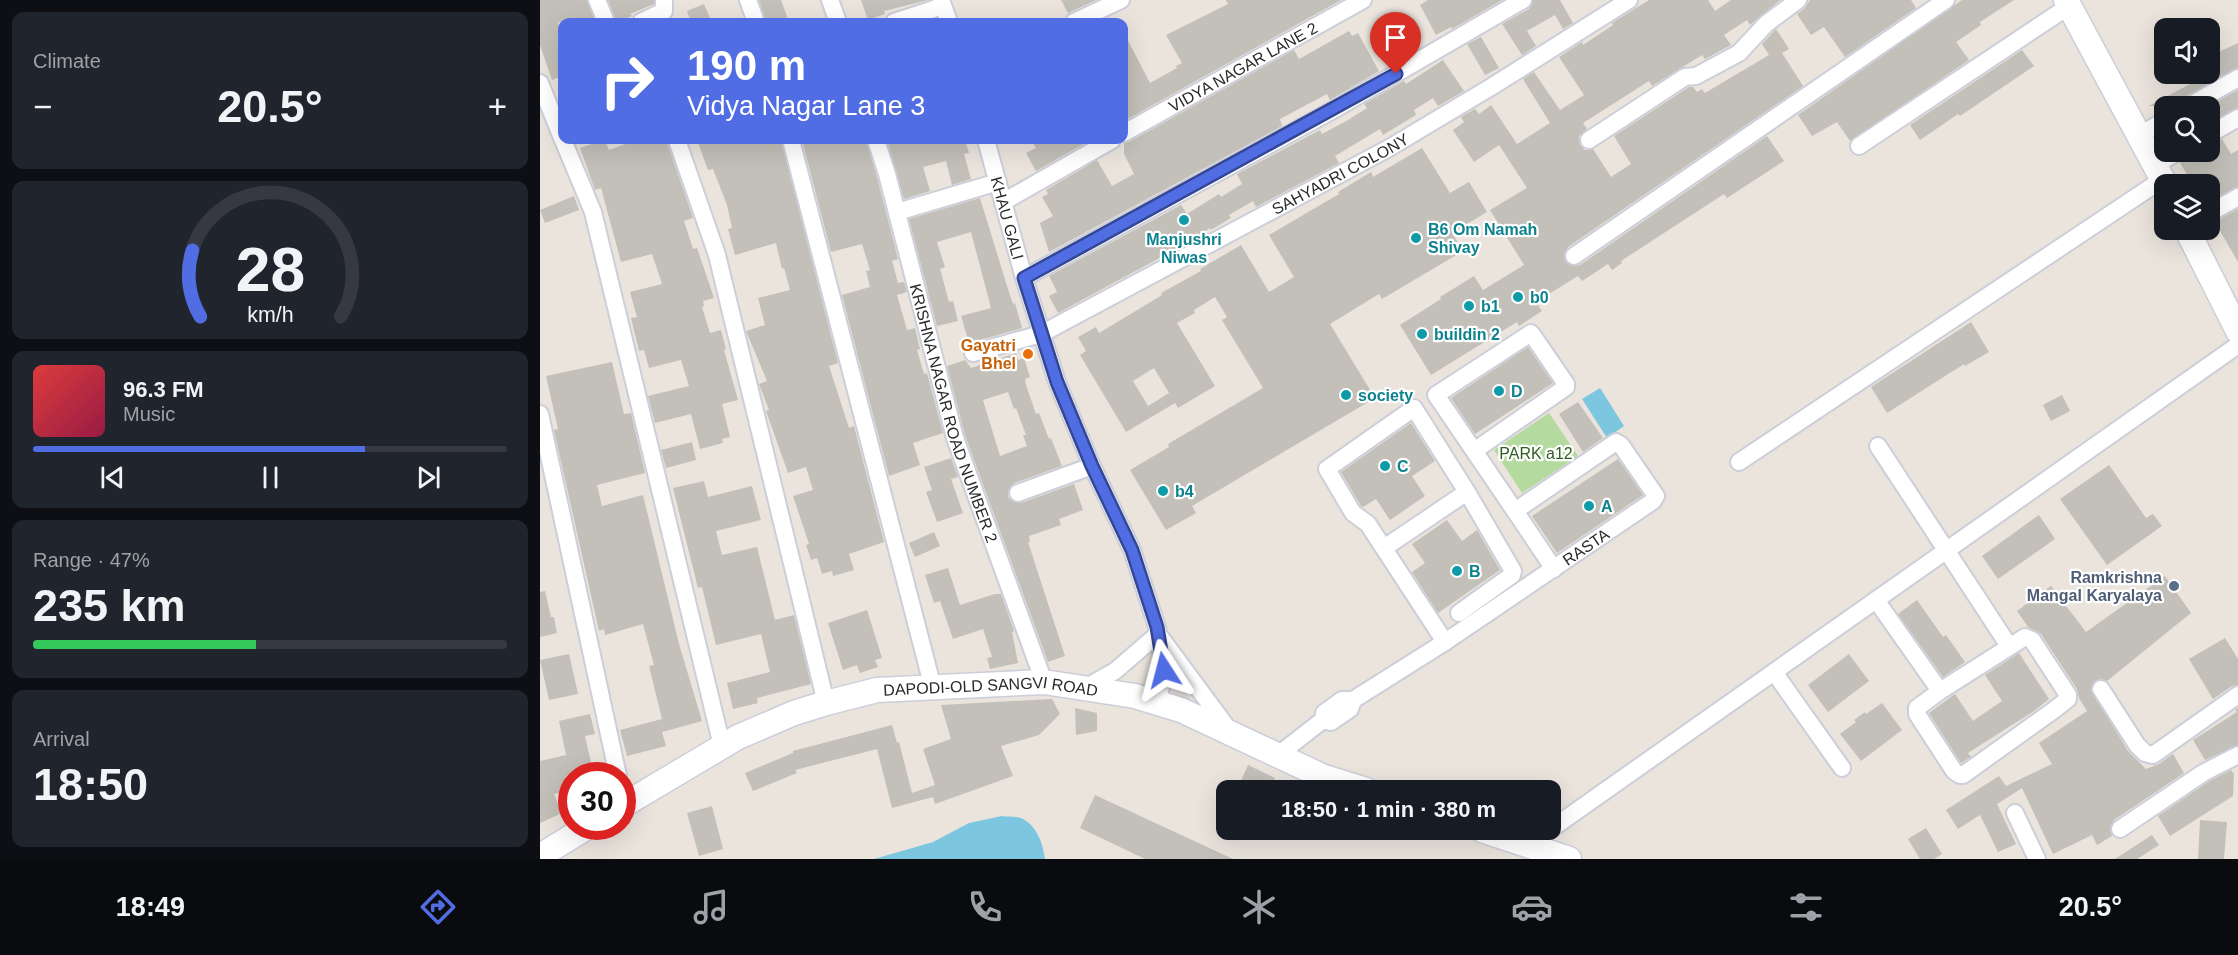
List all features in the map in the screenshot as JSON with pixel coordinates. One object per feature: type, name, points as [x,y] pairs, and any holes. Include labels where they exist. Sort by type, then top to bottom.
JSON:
[{"type":"street","points":[[597,0],[604,18]]},
{"type":"street","points":[[649,18],[664,10],[664,0]]},
{"type":"street","points":[[748,0],[755,18]]},
{"type":"street","points":[[830,0],[837,18]]},
{"type":"street","points":[[1083,18],[1121,0]]},
{"type":"street","name":"VIDYA NAGAR LANE 2","points":[[1128,131],[1363,0]]},
{"type":"street","points":[[1024,278],[1335,109],[1523,0]]},
{"type":"street","name":"SAHYADRI COLONY","points":[[973,353],[1041,334],[1389,148],[1629,0]]},
{"type":"street","points":[[1589,140],[1685,77],[1696,76],[1739,52],[1766,24],[1798,0]]},
{"type":"street","points":[[1574,256],[1946,0]]},
{"type":"street","points":[[904,18],[942,3],[948,18]]},
{"type":"street","points":[[1859,146],[2067,3],[2160,174]]},
{"type":"street","points":[[2206,96],[2238,78]]},
{"type":"street","points":[[540,83],[558,127]]},
{"type":"street","points":[[2220,128],[2238,118]]},
{"type":"street","points":[[2140,135],[2154,127]]},
{"type":"street","points":[[565,144],[593,212],[722,746]]},
{"type":"street","points":[[678,144],[717,255],[826,703]]},
{"type":"street","points":[[792,144],[933,688]]},
{"type":"street","name":"KRISHNA NAGAR ROAD NUMBER 2","points":[[877,144],[955,438],[1044,682]]},
{"type":"street","name":"KHAU GALI","points":[[987,144],[1024,278],[1057,382],[1092,466],[1132,550],[1158,634],[1164,670],[1158,703]]},
{"type":"street","points":[[1004,202],[1105,144]]},
{"type":"street","points":[[1739,462],[2154,181]]},
{"type":"street","points":[[897,212],[998,182]]},
{"type":"street","points":[[2220,207],[2238,196]]},
{"type":"street","points":[[2192,240],[2238,331]]},
{"type":"street","points":[[1474,451],[1566,387],[1532,333],[1436,394],[1437,397],[1554,569]]},
{"type":"street","points":[[1561,823],[2238,345]]},
{"type":"street","points":[[1445,642],[1365,520],[1353,513],[1327,469],[1411,409],[1415,409],[1513,571],[1512,575],[1460,613]]},
{"type":"street","points":[[540,414],[615,762]]},
{"type":"street","name":"RASTA","points":[[1278,755],[1323,720],[1331,722],[1350,710],[1353,699],[1445,642],[1653,501],[1655,494],[1621,445],[1616,442],[1515,511]]},
{"type":"street","points":[[1878,446],[2007,642]]},
{"type":"street","points":[[1018,493],[1092,466]]},
{"type":"street","points":[[1384,548],[1467,492]]},
{"type":"street","points":[[1876,600],[1940,691]]},
{"type":"street","points":[[1087,687],[1101,681],[1122,666],[1158,634],[1232,734]]},
{"type":"street","points":[[2025,637],[2032,640],[2068,695],[2068,699],[1963,775],[1959,775],[1953,771],[1917,714],[1917,708],[1940,691],[2025,637]]},
{"type":"street","points":[[1774,672],[1842,768]]},
{"type":"street","name":"DAPODI-OLD SANGVI ROAD","points":[[636,796],[722,746],[774,721],[826,703],[877,690],[1044,682],[1135,696],[1181,710],[1334,780]]},
{"type":"street","points":[[2101,689],[2137,745],[2145,753],[2153,755],[2238,695]]},
{"type":"street","points":[[2120,829],[2204,773],[2238,755]]},
{"type":"street","points":[[2015,813],[2032,857]]},
{"type":"street","points":[[540,856],[566,840]]},
{"type":"street","points":[[1513,840],[1569,859]]},
{"type":"street","points":[[1528,845],[1536,840]]},
{"type":"green space","name":"PARK a12","points":[[1549,413],[1578,456],[1522,493],[1494,450]]},
{"type":"water","points":[[1600,388],[1624,426],[1607,438],[1582,399]]},
{"type":"water","points":[[1002,816],[1021,818],[1031,825],[1041,841],[1045,859],[874,859],[933,842],[969,823]]},
{"type":"building","points":[[540,0],[587,0],[594,18],[558,18],[558,78],[552,80],[540,45]]},
{"type":"building","points":[[608,0],[654,0],[654,4],[630,14],[632,16],[615,18]]},
{"type":"building","points":[[759,0],[781,0],[788,18],[765,18]]},
{"type":"building","points":[[861,0],[928,0],[884,11],[885,14],[867,18]]},
{"type":"building","points":[[1061,0],[1096,0],[1068,13]]},
{"type":"building","points":[[1226,0],[1341,0],[1128,119],[1128,41],[1150,83],[1182,63],[1166,35],[1228,4]]},
{"type":"building","points":[[1428,0],[1502,0],[1452,29],[1451,27],[1436,35],[1420,5]]},
{"type":"building","points":[[1533,0],[1560,0],[1573,23],[1563,29],[1555,15],[1527,31],[1536,46],[1522,55],[1502,24],[1529,9]]},
{"type":"building","points":[[1649,0],[1708,0],[1715,11],[1731,0],[1780,0],[1750,25],[1747,20],[1724,35],[1731,45],[1705,59],[1702,55],[1652,86],[1649,81],[1583,123],[1587,129],[1579,136],[1580,145],[1585,150],[1593,149],[1611,177],[1631,164],[1614,136],[1689,87],[1693,87],[1697,92],[1702,89],[1705,93],[1769,55],[1762,44],[1776,29],[1789,49],[1782,53],[1803,86],[1568,247],[1564,256],[1566,262],[1574,266],[1580,265],[1767,136],[1784,161],[1727,198],[1724,194],[1621,261],[1622,263],[1612,270],[1608,264],[1582,281],[1578,276],[1536,302],[1542,311],[1519,326],[1517,322],[1431,375],[1400,325],[1474,276],[1483,290],[1524,265],[1490,210],[1527,188],[1499,145],[1474,162],[1453,130],[1464,122],[1461,117],[1475,109],[1479,114],[1491,105],[1517,144],[1550,123],[1523,79],[1534,72],[1560,110],[1584,95],[1559,57],[1582,42],[1583,45],[1613,25],[1612,23]]},
{"type":"building","points":[[1810,0],[1911,0],[1916,8],[1845,57],[1824,27],[1811,35],[1797,14]]},
{"type":"building","points":[[1962,0],[2014,0],[1980,22],[1981,25],[1956,42],[1969,60],[1850,141],[1837,122],[1812,136],[1798,115]]},
{"type":"building","points":[[704,4],[710,18],[690,18],[687,11]]},
{"type":"building","points":[[1349,31],[1352,36],[1358,33],[1379,71],[1330,100],[1327,94],[1280,119],[1282,126],[1049,252],[1040,223],[1053,216],[1042,197],[1048,194],[1046,190],[1097,160],[1112,186],[1134,174],[1124,154],[1124,144],[1128,144],[1294,50],[1299,59]]},
{"type":"building","points":[[1481,37],[1499,68],[1485,75],[1467,44]]},
{"type":"building","points":[[2238,43],[2238,68],[2220,78],[2220,51]]},
{"type":"building","points":[[2022,50],[2034,66],[1920,140],[1910,125]]},
{"type":"building","points":[[1443,60],[1464,91],[1438,106],[1433,98],[1414,110],[1416,115],[1383,135],[1380,129],[1335,156],[1339,163],[1256,207],[1253,201],[1229,215],[1231,218],[1211,230],[1210,228],[1189,242],[1058,313],[1049,296],[1057,292],[1049,276],[1181,205],[1187,214],[1219,194],[1221,197],[1242,184],[1237,174],[1320,130],[1322,134],[1348,120],[1367,108],[1364,104],[1404,81],[1406,84]]},
{"type":"building","points":[[2190,84],[2208,84],[2186,96],[2168,96]]},
{"type":"building","points":[[2238,90],[2238,108],[2220,117],[2220,100]]},
{"type":"building","points":[[2222,139],[2231,154],[2238,150],[2238,187],[2220,196],[2220,174],[2187,174],[2180,163],[2220,162],[2220,140]]},
{"type":"building","points":[[592,144],[607,144],[609,150],[625,144],[668,144],[693,218],[684,221],[693,249],[697,248],[714,298],[703,301],[704,306],[702,307],[710,333],[721,330],[726,349],[724,350],[738,400],[722,404],[730,437],[722,439],[723,443],[700,449],[691,414],[655,423],[648,396],[689,386],[681,360],[649,368],[644,350],[639,351],[631,318],[637,317],[630,292],[662,284],[652,254],[621,262],[601,188],[595,190],[580,148]]},
{"type":"building","points":[[698,144],[782,144],[838,363],[829,366],[849,428],[854,426],[884,542],[849,554],[854,570],[833,576],[832,571],[822,574],[817,558],[811,560],[806,545],[809,544],[793,496],[813,490],[806,467],[788,473],[759,384],[767,381],[746,331],[765,325],[758,298],[790,290],[776,243],[735,255],[728,229],[732,228],[727,205],[713,169],[708,170]]},
{"type":"building","points":[[803,144],[867,144],[898,259],[892,261],[898,283],[904,282],[907,292],[897,295],[907,330],[915,328],[920,349],[917,350],[924,374],[927,373],[943,433],[913,443],[920,465],[889,476],[842,295],[870,287],[866,271],[870,270],[862,244],[831,252]]},
{"type":"building","points":[[888,144],[966,144],[969,153],[964,154],[971,179],[952,185],[946,161],[923,167],[930,191],[904,199]]},
{"type":"building","points":[[1034,144],[1083,144],[1036,171],[1026,153],[1036,148]]},
{"type":"building","points":[[1422,148],[1450,193],[1469,182],[1487,212],[1452,233],[1463,251],[1382,299],[1379,294],[1330,324],[1375,398],[1192,506],[1196,513],[1166,530],[1130,470],[1169,447],[1168,444],[1263,388],[1222,320],[1227,317],[1215,297],[1194,310],[1195,313],[1177,323],[1215,386],[1178,408],[1175,403],[1126,432],[1080,355],[1086,351],[1078,337],[1096,327],[1099,333],[1241,245],[1269,292],[1294,277],[1269,235],[1339,194],[1338,192],[1371,172],[1373,177]],"holes":[[[1154,368],[1169,393],[1148,406],[1133,381]]]},
{"type":"building","points":[[574,196],[579,210],[545,223],[540,210]]},
{"type":"building","points":[[980,198],[1022,328],[969,343],[961,316],[991,308],[971,232],[937,242],[945,267],[940,269],[949,302],[953,301],[958,321],[937,326],[909,219]]},
{"type":"building","points":[[2238,209],[2238,262],[2220,231],[2220,219]]},
{"type":"building","points":[[1971,322],[1989,352],[1965,366],[1964,364],[1887,413],[1871,387]]},
{"type":"building","name":"D","points":[[1528,347],[1553,383],[1475,434],[1451,398]]},
{"type":"building","points":[[1016,353],[1018,360],[1024,358],[1030,377],[1025,379],[1026,385],[1036,414],[1039,413],[1062,466],[1014,483],[1008,491],[1008,497],[1012,501],[1021,503],[1074,484],[1083,510],[1059,519],[1061,525],[1029,536],[1030,542],[1028,542],[1065,656],[1048,662],[965,435],[947,366],[965,360],[971,368]],"holes":[[[1008,392],[1014,409],[1016,408],[1026,435],[1023,435],[1027,446],[1000,456],[983,400]]]},
{"type":"building","points":[[612,362],[624,414],[631,413],[645,473],[597,485],[602,506],[643,495],[679,644],[702,721],[662,732],[666,746],[627,756],[620,730],[662,719],[649,666],[654,665],[643,624],[605,635],[604,629],[599,631],[554,430],[558,429],[546,376]]},
{"type":"building","points":[[2062,395],[2070,411],[2051,421],[2043,405]]},
{"type":"building","points":[[1578,402],[1603,438],[1583,452],[1559,414]]},
{"type":"building","name":"C","points":[[1411,423],[1435,461],[1412,476],[1425,496],[1390,520],[1376,499],[1361,506],[1341,472]]},
{"type":"building","points":[[692,442],[696,460],[666,468],[661,450]]},
{"type":"building","points":[[951,458],[958,477],[951,479],[963,513],[937,522],[926,492],[932,490],[924,467]]},
{"type":"building","name":"A","points":[[1618,459],[1643,495],[1557,553],[1532,516]]},
{"type":"building","points":[[2109,465],[2146,518],[2153,514],[2162,526],[2107,565],[2060,499]]},
{"type":"building","points":[[704,481],[708,497],[752,486],[761,520],[716,531],[722,555],[757,547],[775,620],[794,615],[811,684],[757,698],[758,703],[733,709],[727,683],[770,672],[761,634],[716,645],[702,587],[698,588],[673,488]]},
{"type":"building","points":[[2039,515],[2055,539],[1998,579],[1982,556]]},
{"type":"building","name":"B","points":[[1447,520],[1462,541],[1477,530],[1500,570],[1438,613],[1412,572],[1425,563],[1412,544]]},
{"type":"building","points":[[934,532],[940,546],[915,557],[909,543]]},
{"type":"building","points":[[948,568],[960,605],[1001,594],[1014,631],[1012,632],[1018,663],[990,669],[987,658],[992,657],[983,629],[953,639],[940,601],[934,603],[925,575]]},
{"type":"building","points":[[2165,576],[2191,613],[2107,681],[2101,679],[2095,681],[2091,690],[2128,751],[2146,769],[2159,764],[2173,754],[2184,773],[2114,820],[2110,829],[2112,836],[2097,845],[2092,835],[2053,854],[2022,788],[1997,804],[2016,844],[1998,852],[1980,815],[1958,829],[1946,810],[1999,776],[2006,786],[2052,764],[2039,743],[2087,711],[2079,698],[2077,689],[2041,634],[2028,627],[2017,611],[2051,586],[2086,632]]},
{"type":"building","points":[[545,591],[557,633],[540,637],[540,592]]},
{"type":"building","points":[[1917,600],[1943,637],[1946,635],[1965,662],[1943,677],[1898,614]]},
{"type":"building","points":[[867,610],[882,658],[875,660],[878,667],[860,673],[857,665],[843,670],[828,623]]},
{"type":"building","points":[[2225,638],[2238,659],[2238,685],[2232,686],[2213,699],[2189,659]]},
{"type":"building","points":[[2019,653],[2049,699],[1968,753],[1971,757],[1961,763],[1929,713],[1955,694],[1973,721],[2002,701],[1985,675]]},
{"type":"building","points":[[569,654],[578,694],[549,700],[540,660]]},
{"type":"building","points":[[1849,654],[1869,681],[1828,712],[1808,685]]},
{"type":"building","points":[[1052,699],[1060,714],[1039,735],[1001,746],[1013,776],[935,804],[933,797],[892,808],[877,749],[795,770],[797,773],[753,791],[745,773],[793,753],[793,751],[892,725],[897,743],[899,742],[912,793],[935,785],[923,749],[951,739],[941,705]]},
{"type":"building","points":[[1882,703],[1902,730],[1861,761],[1840,734],[1856,722],[1854,720]]},
{"type":"building","points":[[1075,708],[1097,713],[1097,731],[1076,735]]},
{"type":"building","points":[[2238,708],[2238,745],[2205,760],[2193,740],[2237,712],[2235,710]]},
{"type":"building","points":[[590,714],[595,734],[585,736],[591,762],[558,762],[558,793],[554,794],[558,804],[558,815],[540,823],[540,761],[566,755],[559,721]]},
{"type":"building","points":[[1248,765],[1275,778],[1274,780],[1241,780]]},
{"type":"building","points":[[2231,770],[2234,774],[2233,796],[2170,836],[2158,816],[2208,782]]},
{"type":"building","points":[[1095,795],[1233,859],[1145,859],[1080,828]]},
{"type":"building","points":[[712,806],[723,849],[699,856],[687,813]]},
{"type":"building","points":[[2200,820],[2227,822],[2224,859],[2198,859]]},
{"type":"building","points":[[1926,828],[1942,854],[1934,859],[1920,859],[1908,839]]},
{"type":"building","points":[[2152,835],[2159,845],[2137,859],[2115,859]]},
{"type":"place","name":"Manjushri Niwas","points":[[1184,220]]},
{"type":"place","name":"B6 Om Namah Shivay","points":[[1416,238]]},
{"type":"place","name":"b0","points":[[1518,297]]},
{"type":"place","name":"b1","points":[[1469,306]]},
{"type":"place","name":"buildin 2","points":[[1422,334]]},
{"type":"place","name":"Gayatri Bhel","points":[[1028,354]]},
{"type":"place","name":"D","points":[[1499,391]]},
{"type":"place","name":"society","points":[[1346,395]]},
{"type":"place","name":"C","points":[[1385,466]]},
{"type":"place","name":"b4","points":[[1163,491]]},
{"type":"place","name":"A","points":[[1589,506]]},
{"type":"place","name":"B","points":[[1457,571]]},
{"type":"place","name":"Ramkrishna Mangal Karyalaya","points":[[2174,586]]},
{"type":"route","points":[[1164,670],[1157,627],[1132,550],[1092,466],[1057,382],[1024,278],[1396,74]]}]
